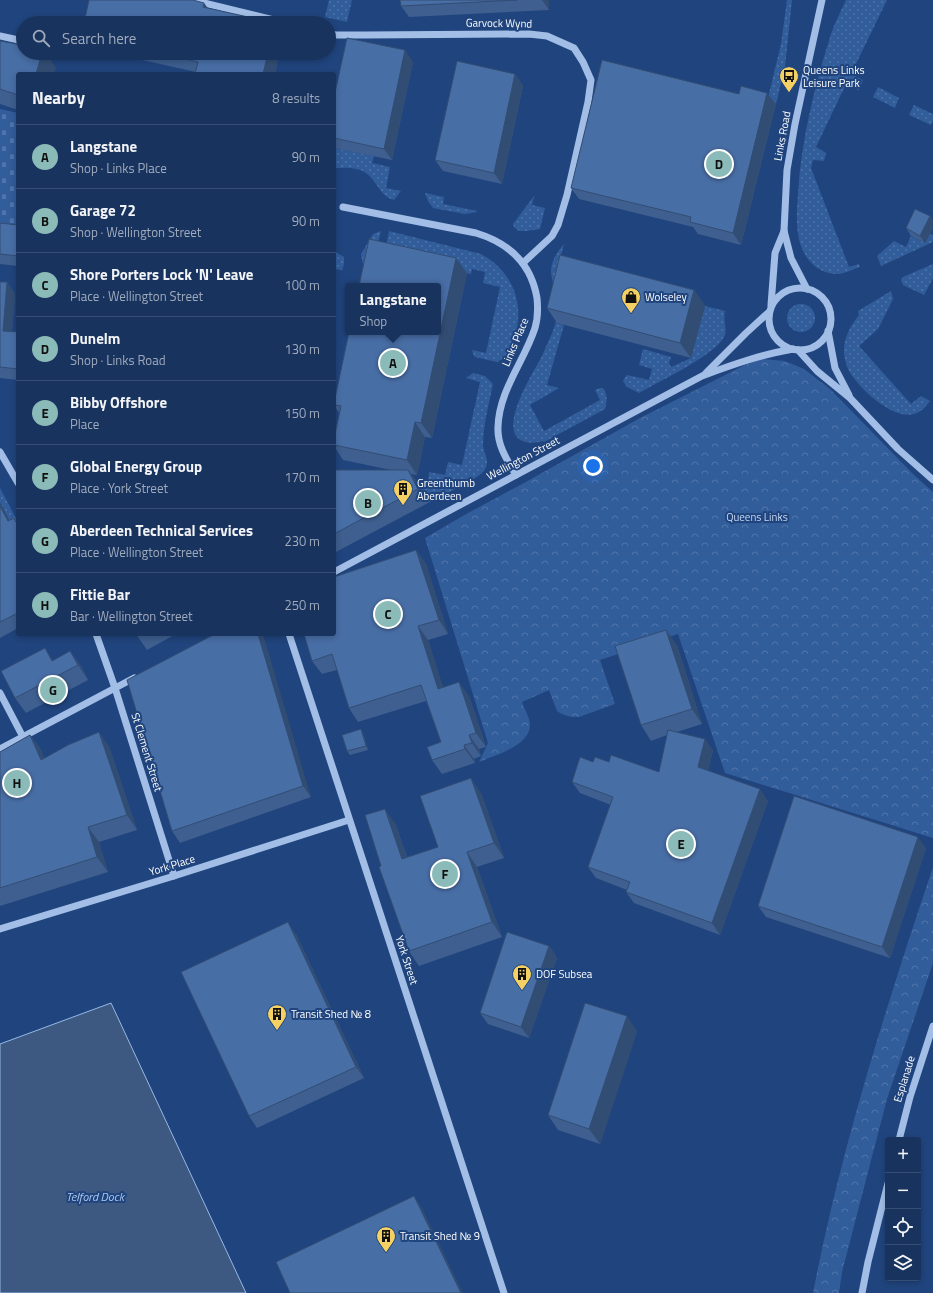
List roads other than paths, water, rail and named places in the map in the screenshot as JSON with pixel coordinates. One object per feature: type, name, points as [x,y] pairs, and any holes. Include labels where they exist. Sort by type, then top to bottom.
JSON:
[{"type":"street","points":[[192,0],[257,16]]},
{"type":"street","name":"Links Road","points":[[807,288],[791,258],[784,231],[787,170],[795,124],[822,0]]},
{"type":"street","name":"Garvock Wynd","points":[[336,35],[529,34],[547,36],[574,48],[583,62],[591,80],[588,102],[567,195],[558,225],[552,236],[523,263]]},
{"type":"street","points":[[0,36],[16,39]]},
{"type":"street","name":"Links Place","points":[[343,208],[489,237],[505,246],[523,263],[530,276],[536,294],[538,310],[537,322],[506,391],[500,409],[498,427],[502,450],[516,475]]},
{"type":"street","name":"Links Road","points":[[770,309],[775,253],[784,231]]},
{"type":"street","points":[[850,398],[835,368],[828,331],[831,318],[826,303],[822,296],[807,288],[790,289],[779,296],[770,309],[769,322],[774,335],[784,346],[795,350],[817,371],[850,398],[898,449],[932,479]]},
{"type":"street","name":"Wellington Street","points":[[702,376],[770,309]]},
{"type":"street","points":[[795,350],[813,347],[819,343],[828,331]]},
{"type":"street","name":"Wellington Street","points":[[336,571],[702,376],[749,359],[768,354],[795,350]]},
{"type":"street","points":[[0,452],[16,480]]},
{"type":"street","name":"St Clement Street","points":[[97,636],[115,688],[174,876]]},
{"type":"street","name":"York Street","points":[[290,636],[504,1293]]},
{"type":"street","points":[[0,749],[143,674]]},
{"type":"street","points":[[0,693],[23,737]]},
{"type":"street","name":"York Place","points":[[0,929],[174,876],[349,820]]},
{"type":"street","name":"Esplanade","points":[[900,1137],[910,1097],[933,1026]]},
{"type":"street","points":[[862,1293],[868,1262],[885,1195]]},
{"type":"water","name":"Telford Dock","points":[[111,1003],[246,1293],[0,1293],[0,1044]]},
{"type":"place","name":"Queens Links Leisure Park","points":[[789,93]]},
{"type":"place","name":"Dunelm","points":[[719,164]]},
{"type":"place","name":"Wolseley","points":[[631,314]]},
{"type":"place","name":"Langstane","points":[[393,363]]},
{"type":"place","name":"Garage 72","points":[[368,503]]},
{"type":"place","name":"Greenthumb Aberdeen","points":[[403,506]]},
{"type":"place","name":"Shore Porters Lock 'N' Leave","points":[[388,614]]},
{"type":"place","name":"Aberdeen Technical Services","points":[[53,690]]},
{"type":"place","name":"Fittie Bar","points":[[17,783]]},
{"type":"place","name":"Bibby Offshore","points":[[681,844]]},
{"type":"place","name":"Global Energy Group","points":[[445,874]]},
{"type":"place","name":"DOF Subsea","points":[[522,991]]},
{"type":"place","name":"Transit Shed № 8","points":[[277,1031]]},
{"type":"place","name":"Transit Shed № 9","points":[[386,1253]]},
{"type":"park label","name":"Queens Links","points":[[757,517]]}]
